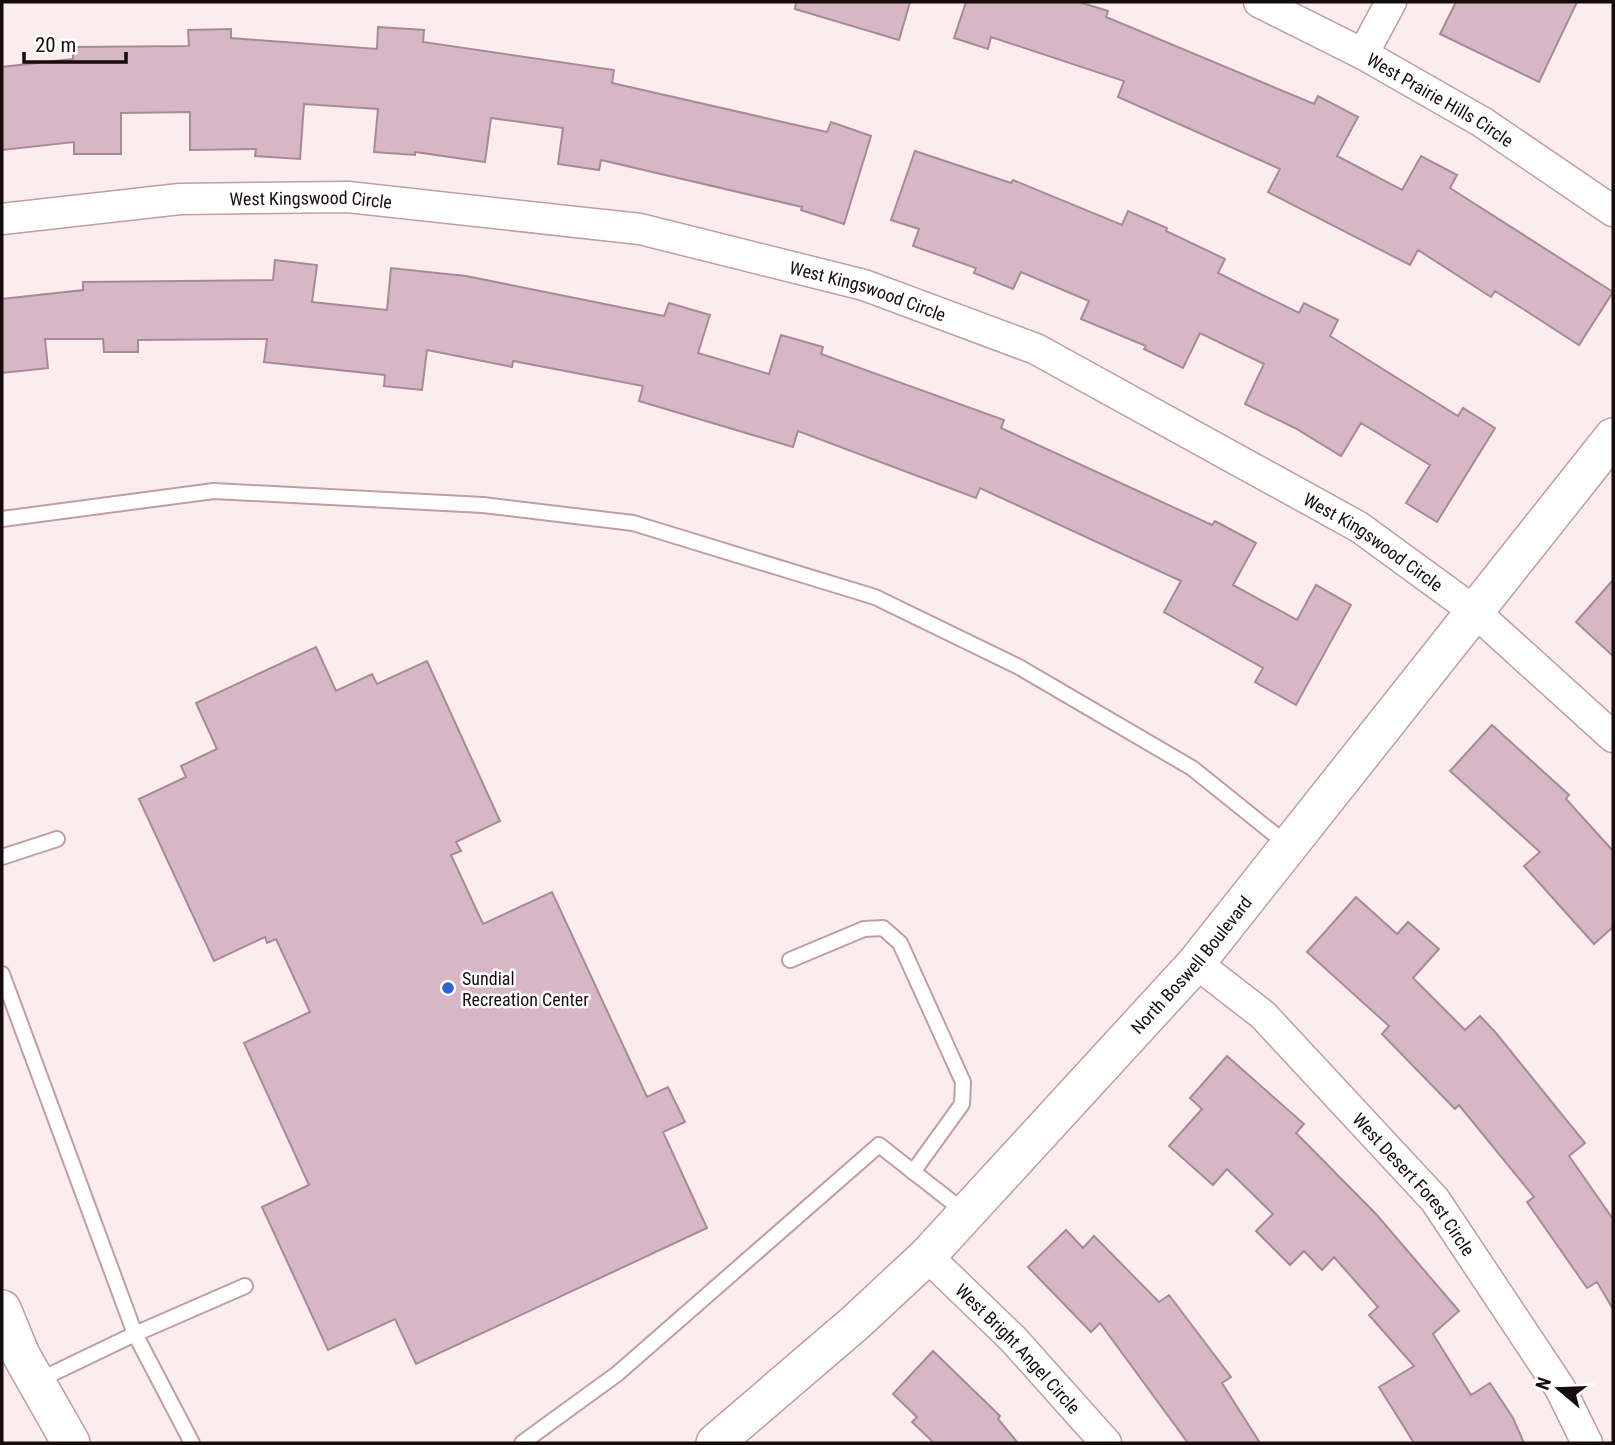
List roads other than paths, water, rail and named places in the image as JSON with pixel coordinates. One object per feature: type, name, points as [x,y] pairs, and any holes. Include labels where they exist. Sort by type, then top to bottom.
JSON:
[{"type":"street","name":"West Prairie Hills Circle","points":[[1259,2],[1363,54],[1482,122],[1613,211]]},
{"type":"street","points":[[1363,54],[1391,2]]},
{"type":"street","name":"West Kingswood Circle","points":[[2,219],[180,199],[348,197],[640,229],[864,285],[1036,349],[1359,527],[1475,611],[1613,737]]},
{"type":"street","name":"North Boswell Boulevard","points":[[715,1443],[855,1323],[927,1256],[1196,963],[1613,437]]},
{"type":"street","name":"West Desert Forest Circle","points":[[1196,963],[1263,1016],[1435,1200],[1560,1388],[1587,1443]]},
{"type":"street","name":"West Bright Angel Circle","points":[[927,1256],[1014,1339],[1106,1443]]},
{"type":"street","points":[[2,1309],[21,1355],[71,1443]]},
{"type":"lane","points":[[2,519],[214,491],[483,505],[633,523],[875,597],[1007,661],[1192,768],[1289,845]]},
{"type":"lane","points":[[2,857],[57,839]]},
{"type":"lane","points":[[790,960],[864,929],[883,928],[900,943],[963,1082],[962,1104],[913,1172]]},
{"type":"lane","points":[[2,974],[135,1334],[192,1443]]},
{"type":"lane","points":[[523,1443],[617,1374],[878,1145],[968,1214]]},
{"type":"lane","points":[[36,1381],[245,1286]]},
{"type":"place","name":"Sundial Recreation Center","points":[[448,988]]}]
